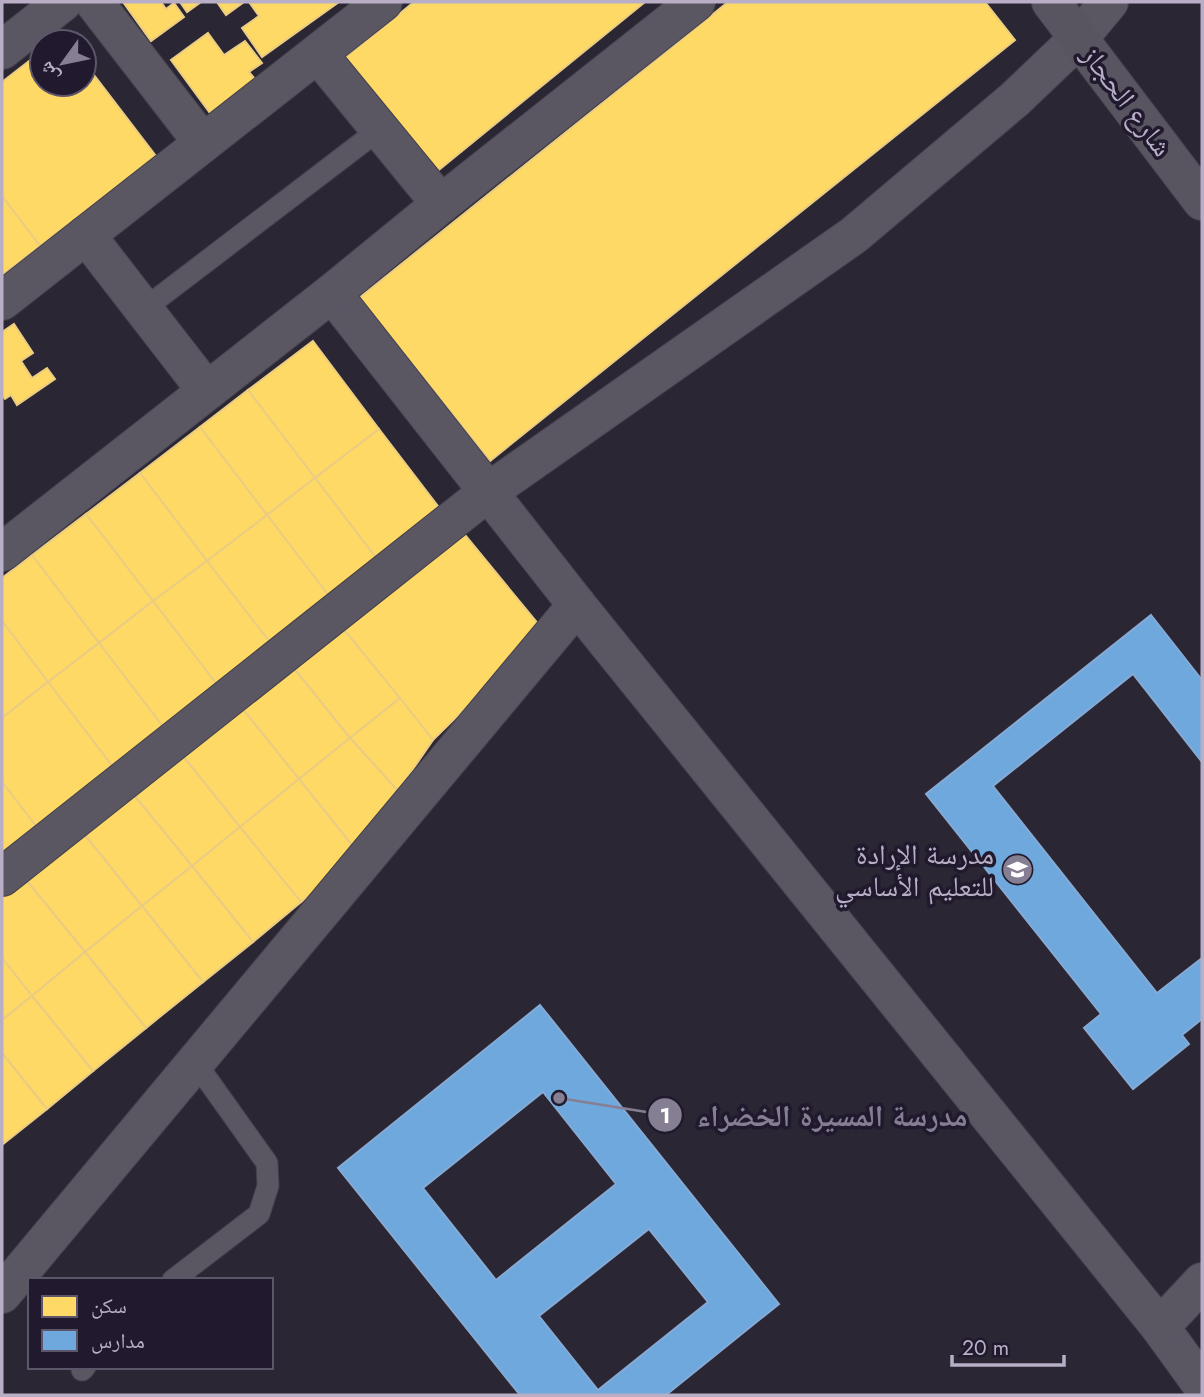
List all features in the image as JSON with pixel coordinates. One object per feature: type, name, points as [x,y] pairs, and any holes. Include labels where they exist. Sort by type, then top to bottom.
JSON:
[{"type":"main road","name":"شارع الحجاز","points":[[1051,2],[1202,201]]},
{"type":"street","points":[[2,50],[63,2]]},
{"type":"street","points":[[94,2],[203,144]]},
{"type":"street","points":[[2,300],[383,2]]},
{"type":"street","points":[[2,552],[696,2]]},
{"type":"street","points":[[2,877],[488,492],[854,235],[1015,99],[1079,38],[1109,2]]},
{"type":"street","points":[[318,54],[441,204]]},
{"type":"street","points":[[86,235],[206,390]]},
{"type":"street","points":[[332,293],[577,606],[1160,1327],[1202,1385]]},
{"type":"street","points":[[2,1294],[577,606]]},
{"type":"street","points":[[1160,1327],[1202,1282]]},
{"type":"lane","points":[[144,309],[380,129]]},
{"type":"lane","points":[[176,1278],[259,1214],[268,1186],[267,1163],[195,1062]]},
{"type":"building: سكن","points":[[123,2],[161,2],[166,9],[174,3],[184,17],[151,41]]},
{"type":"building: سكن","points":[[180,2],[201,2],[187,12]]},
{"type":"building: سكن","points":[[217,2],[244,2],[226,15]]},
{"type":"building: سكن","points":[[249,2],[339,2],[262,57],[242,28],[259,16]]},
{"type":"building: سكن","points":[[414,2],[645,2],[435,173],[343,59]]},
{"type":"building: سكن","points":[[728,2],[985,2],[1015,40],[490,461],[359,298]]},
{"type":"building: سكن","points":[[208,33],[224,55],[245,41],[262,63],[249,72],[255,79],[210,113],[171,60]]},
{"type":"building: سكن","points":[[28,62],[28,98],[98,98],[98,80],[156,156],[40,246],[2,196],[2,82]]},
{"type":"building: سكن","points":[[2,196],[40,246],[2,275]]},
{"type":"building: سكن","points":[[14,324],[33,353],[21,361],[32,378],[47,368],[55,379],[17,405],[11,395],[5,399],[2,395],[2,332]]},
{"type":"building: سكن","points":[[313,341],[379,429],[315,478],[248,390]]},
{"type":"building: سكن","points":[[248,390],[315,478],[267,515],[200,427]]},
{"type":"building: سكن","points":[[200,427],[267,515],[207,561],[140,473]]},
{"type":"building: سكن","points":[[379,429],[444,514],[380,563],[315,478]]},
{"type":"building: سكن","points":[[140,473],[207,561],[153,601],[86,514]]},
{"type":"building: سكن","points":[[315,478],[380,563],[332,600],[267,515]]},
{"type":"building: سكن","points":[[86,514],[153,601],[99,643],[32,555]]},
{"type":"building: سكن","points":[[267,515],[332,600],[272,645],[207,561]]},
{"type":"building: سكن","points":[[456,524],[544,631],[433,740],[337,621]]},
{"type":"building: سكن","points":[[32,555],[99,643],[48,682],[2,621],[2,578]]},
{"type":"building: سكن","points":[[207,561],[272,645],[218,686],[153,601]]},
{"type":"building: سكن","points":[[153,601],[218,686],[164,728],[99,643]]},
{"type":"building: سكن","points":[[2,621],[48,682],[2,718]]},
{"type":"building: سكن","points":[[337,621],[400,698],[350,738],[288,661]]},
{"type":"building: سكن","points":[[99,643],[164,728],[113,767],[48,682]]},
{"type":"building: سكن","points":[[288,661],[350,738],[299,779],[237,702]]},
{"type":"building: سكن","points":[[48,682],[113,767],[36,826],[2,782],[2,718]]},
{"type":"building: سكن","points":[[400,698],[433,740],[398,791],[350,738]]},
{"type":"building: سكن","points":[[237,702],[299,779],[240,827],[178,750]]},
{"type":"building: سكن","points":[[350,738],[398,791],[360,855],[299,779]]},
{"type":"building: سكن","points":[[178,750],[240,827],[192,866],[129,789]]},
{"type":"building: سكن","points":[[299,779],[360,855],[301,902],[240,827]]},
{"type":"building: سكن","points":[[2,782],[36,826],[2,852]]},
{"type":"building: سكن","points":[[129,789],[192,866],[142,906],[80,829]]},
{"type":"building: سكن","points":[[240,827],[301,902],[253,942],[192,866]]},
{"type":"building: سكن","points":[[80,829],[142,906],[85,952],[22,875]]},
{"type":"building: سكن","points":[[192,866],[253,942],[203,982],[142,906]]},
{"type":"building: سكن","points":[[22,875],[85,952],[32,996],[2,958],[2,892]]},
{"type":"building: سكن","points":[[142,906],[203,982],[146,1028],[85,952]]},
{"type":"building: سكن","points":[[85,952],[146,1028],[93,1071],[32,996]]},
{"type":"building: سكن","points":[[2,958],[32,996],[2,1020]]},
{"type":"building: سكن","points":[[32,996],[93,1071],[47,1109],[2,1053],[2,1020]]},
{"type":"building: سكن","points":[[2,1053],[47,1109],[2,1145]]},
{"type":"building: مدارس","points":[[1151,615],[1202,680],[1202,762],[1133,674],[993,786],[1157,993],[1202,958],[1202,1019],[1182,1035],[1189,1044],[1133,1089],[1084,1028],[1101,1014],[926,794]]},
{"type":"building: مدارس","points":[[540,1005],[779,1304],[666,1395],[520,1395],[338,1168]],"holes":[[[543,1092],[616,1184],[496,1280],[423,1188]],[[649,1229],[708,1302],[598,1390],[539,1316]]]},
{"type":"place","name":"مدرسة الإرادة للتعليم الأساسي","points":[[1017,870]]},
{"type":"place","name":"مدرسة المسيرة الخضراء","points":[[559,1098]]}]
